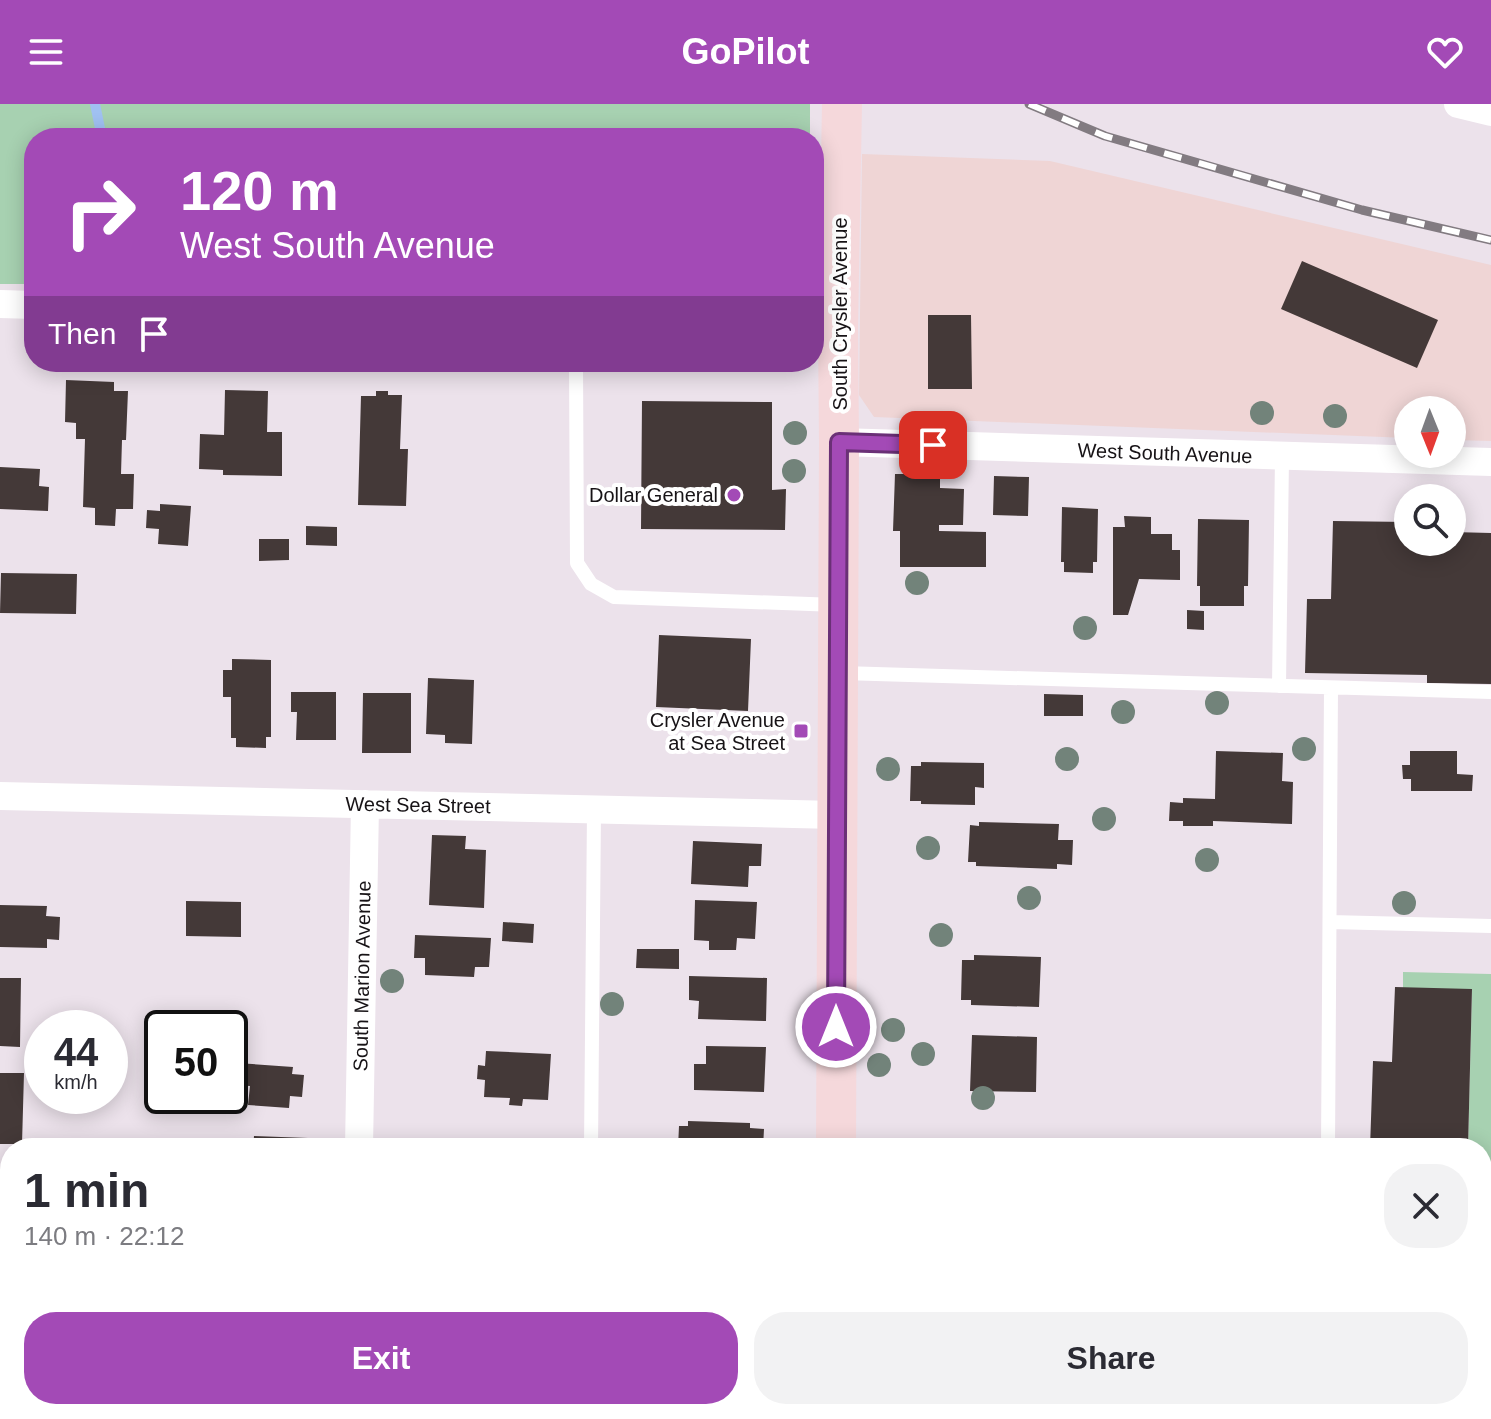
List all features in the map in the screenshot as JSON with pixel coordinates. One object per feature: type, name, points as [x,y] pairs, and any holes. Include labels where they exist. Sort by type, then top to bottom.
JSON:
[{"type":"main road","name":"South Crysler Avenue","points":[[836,1138],[839,442],[826,328],[842,104]]},
{"type":"street","points":[[1458,104],[1491,112]]},
{"type":"street","points":[[0,304],[24,305]]},
{"type":"street","name":"West South Avenue","points":[[839,442],[1491,462]]},
{"type":"street","name":"West Sea Street","points":[[0,796],[836,815]]},
{"type":"street","name":"South Marion Avenue","points":[[359,1138],[365,804]]},
{"type":"lane","points":[[576,372],[577,563],[591,584],[614,597],[838,605]]},
{"type":"lane","points":[[1279,686],[1282,457]]},
{"type":"lane","points":[[837,672],[1491,692]]},
{"type":"lane","points":[[1328,1138],[1331,688]]},
{"type":"lane","points":[[591,1138],[594,810]]},
{"type":"lane","points":[[1330,922],[1491,926]]},
{"type":"shaded area","points":[[862,154],[1050,161],[1491,265],[1491,441],[1466,440],[1466,396],[1394,396],[1394,437],[874,417],[859,395]]},
{"type":"green space","points":[[0,104],[810,104],[810,128],[24,128],[24,284],[0,284]]},
{"type":"green space","points":[[1403,972],[1491,974],[1491,1138],[1468,1138],[1472,990],[1403,988]]},
{"type":"building","points":[[1302,261],[1438,320],[1417,368],[1281,309]]},
{"type":"building","points":[[928,315],[971,315],[972,389],[928,389]]},
{"type":"building","points":[[66,380],[114,382],[114,391],[128,391],[121,474],[134,474],[133,509],[116,509],[115,526],[95,525],[95,508],[83,507],[85,439],[76,439],[76,423],[65,422]]},
{"type":"building","points":[[225,390],[268,391],[267,432],[282,432],[282,476],[223,475],[223,470],[199,469],[200,434],[224,435]]},
{"type":"building","points":[[376,391],[402,395],[400,449],[408,449],[406,506],[358,505],[361,396],[376,396]]},
{"type":"building","points":[[642,401],[772,402],[772,490],[786,489],[785,530],[641,529]]},
{"type":"building","points":[[0,467],[40,469],[39,486],[49,487],[48,511],[0,509]]},
{"type":"building","points":[[895,474],[940,474],[940,488],[964,489],[963,525],[939,525],[939,531],[986,532],[986,567],[900,567],[900,531],[893,531]]},
{"type":"building","points":[[994,476],[1029,477],[1028,516],[993,515]]},
{"type":"building","points":[[160,504],[191,506],[188,546],[158,544],[159,529],[146,528],[147,510],[160,511]]},
{"type":"building","points":[[1062,507],[1098,509],[1097,562],[1093,562],[1093,573],[1064,572],[1064,562],[1061,562]]},
{"type":"building","points":[[1124,516],[1151,517],[1151,534],[1172,534],[1172,550],[1180,550],[1180,580],[1139,579],[1128,615],[1113,615],[1113,527],[1125,527]]},
{"type":"building","points":[[1198,519],[1249,520],[1248,586],[1244,586],[1244,606],[1200,606],[1200,586],[1197,586]]},
{"type":"building","points":[[1333,521],[1394,522],[1394,556],[1466,556],[1466,532],[1491,533],[1491,684],[1427,683],[1427,675],[1305,673],[1307,599],[1331,599]]},
{"type":"building","points":[[306,526],[337,527],[337,546],[306,545]]},
{"type":"building","points":[[259,539],[289,539],[289,560],[259,561]]},
{"type":"building","points":[[1,573],[77,574],[76,614],[0,613]]},
{"type":"building","points":[[1187,610],[1204,611],[1204,630],[1187,629]]},
{"type":"building","points":[[659,635],[751,639],[748,711],[656,707]]},
{"type":"building","points":[[232,659],[271,660],[271,737],[266,737],[266,748],[236,747],[236,738],[231,738],[231,697],[223,697],[223,670],[232,670]]},
{"type":"building","points":[[428,678],[474,680],[472,744],[445,743],[445,735],[426,734]]},
{"type":"building","points":[[291,692],[336,692],[336,740],[296,740],[297,712],[291,712]]},
{"type":"building","points":[[363,693],[411,693],[411,753],[362,753]]},
{"type":"building","points":[[1044,694],[1083,695],[1083,716],[1044,716]]},
{"type":"building","points":[[1216,751],[1283,753],[1282,781],[1293,782],[1292,824],[1213,821],[1213,826],[1183,826],[1183,821],[1169,821],[1170,802],[1183,803],[1183,798],[1215,799]]},
{"type":"building","points":[[1410,751],[1457,751],[1457,774],[1473,775],[1472,791],[1411,791],[1411,779],[1403,779],[1402,765],[1410,765]]},
{"type":"building","points":[[921,762],[984,763],[984,788],[975,787],[975,805],[910,801],[911,766],[921,766]]},
{"type":"building","points":[[979,822],[1059,824],[1058,840],[1073,840],[1072,865],[1057,864],[1057,869],[976,866],[976,862],[968,862],[970,825],[979,826]]},
{"type":"building","points":[[432,835],[466,836],[465,849],[486,850],[484,908],[429,905]]},
{"type":"building","points":[[693,841],[762,844],[761,866],[749,866],[748,887],[691,884]]},
{"type":"building","points":[[695,900],[757,902],[755,939],[737,938],[736,950],[709,950],[709,941],[694,940]]},
{"type":"building","points":[[186,901],[241,902],[241,937],[186,936]]},
{"type":"building","points":[[0,905],[47,906],[46,916],[60,917],[59,940],[47,939],[47,948],[0,947]]},
{"type":"building","points":[[503,922],[534,924],[533,943],[502,941]]},
{"type":"building","points":[[415,935],[491,938],[489,967],[475,967],[474,977],[425,975],[425,958],[414,958]]},
{"type":"building","points":[[637,949],[679,949],[679,969],[636,968]]},
{"type":"building","points":[[974,955],[1041,957],[1039,1007],[971,1005],[971,1000],[961,1000],[962,960],[974,960]]},
{"type":"building","points":[[689,976],[767,978],[766,1021],[698,1019],[699,1001],[689,1000]]},
{"type":"building","points":[[0,978],[21,978],[20,1047],[0,1046]]},
{"type":"building","points":[[1395,987],[1472,989],[1468,1138],[1370,1138],[1373,1061],[1392,1062]]},
{"type":"building","points":[[972,1035],[1037,1037],[1036,1092],[970,1091]]},
{"type":"building","points":[[706,1046],[766,1047],[764,1092],[694,1090],[694,1064],[706,1064]]},
{"type":"building","points":[[486,1051],[551,1054],[548,1100],[523,1099],[522,1106],[509,1105],[510,1098],[484,1097],[485,1080],[477,1079],[478,1065],[485,1066]]},
{"type":"building","points":[[248,1064],[293,1067],[292,1074],[304,1075],[302,1097],[290,1096],[289,1108],[248,1105]]},
{"type":"building","points":[[0,1073],[24,1073],[22,1138],[0,1138]]},
{"type":"building","points":[[688,1121],[750,1123],[750,1128],[764,1129],[764,1138],[678,1138],[679,1126],[688,1126]]},
{"type":"building","points":[[254,1136],[308,1138],[254,1138]]},
{"type":"waterway","points":[[95,104],[100,128]]},
{"type":"railway","points":[[1029,104],[1105,136],[1362,210],[1491,240]]},
{"type":"place","name":"Dollar General","points":[[734,495]]},
{"type":"place","name":"Crysler Avenue at Sea Street","points":[[801,731]]},
{"type":"route","points":[[836,1027],[839,442],[933,445]]}]
